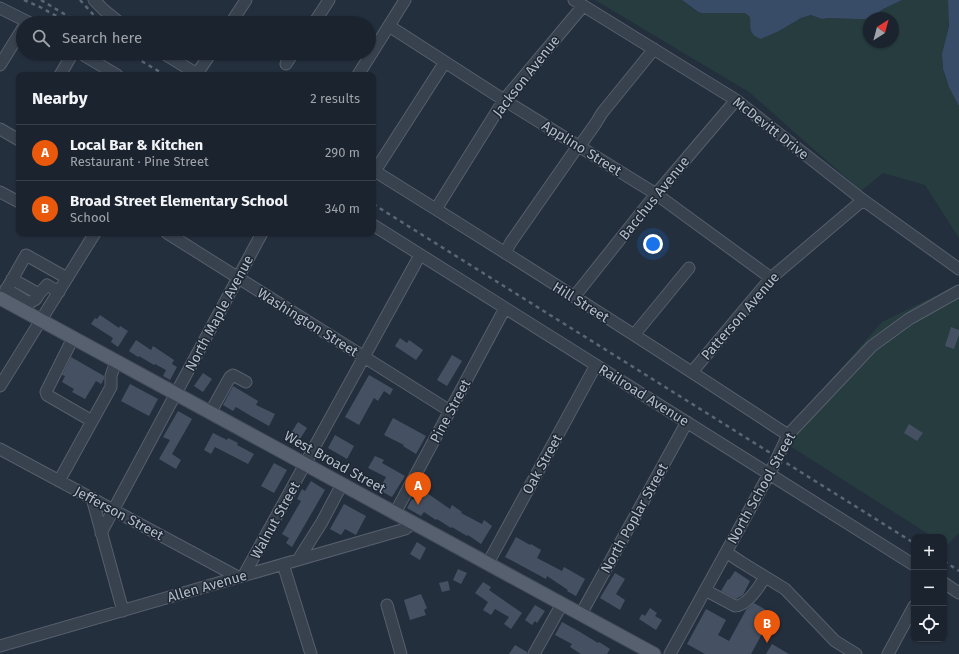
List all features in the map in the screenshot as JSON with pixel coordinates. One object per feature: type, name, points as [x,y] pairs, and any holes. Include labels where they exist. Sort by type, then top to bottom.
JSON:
[{"type":"main road","name":"West Broad Street","points":[[2,295],[32,302],[41,320],[654,654]]},
{"type":"street","points":[[94,0],[111,16]]},
{"type":"street","points":[[236,16],[246,0]]},
{"type":"street","points":[[319,16],[329,0]]},
{"type":"street","points":[[376,47],[405,0]]},
{"type":"street","name":"McDevitt Drive","points":[[578,3],[736,100],[863,200],[959,269]]},
{"type":"street","name":"Jackson Avenue","points":[[436,209],[504,100],[578,3]]},
{"type":"street","points":[[0,8],[16,18]]},
{"type":"street","name":"Applino Street","points":[[389,26],[504,100],[656,194],[771,278]]},
{"type":"street","points":[[0,65],[16,40]]},
{"type":"street","points":[[505,253],[511,242],[602,113],[654,49]]},
{"type":"street","points":[[62,72],[69,60]]},
{"type":"street","points":[[92,60],[112,72]]},
{"type":"street","points":[[174,60],[192,72]]},
{"type":"street","points":[[199,72],[207,60]]},
{"type":"street","points":[[286,64],[289,60]]},
{"type":"street","points":[[360,72],[367,60]]},
{"type":"street","points":[[376,168],[445,62]]},
{"type":"street","name":"Bacchus Avenue","points":[[574,297],[656,194],[736,100]]},
{"type":"street","points":[[0,128],[16,138]]},
{"type":"street","name":"Hill Street","points":[[376,172],[634,335],[788,435]]},
{"type":"street","points":[[0,192],[16,200]]},
{"type":"street","name":"Patterson Avenue","points":[[692,372],[771,278],[863,200]]},
{"type":"street","name":"Railroad Avenue","points":[[376,227],[911,563]]},
{"type":"street","points":[[0,386],[93,236]]},
{"type":"street","name":"Washington Street","points":[[172,236],[450,410]]},
{"type":"street","name":"North Maple Avenue","points":[[101,533],[260,236]]},
{"type":"street","points":[[2,295],[26,255],[67,278]]},
{"type":"street","name":"Walnut Street","points":[[241,576],[306,464],[420,255]]},
{"type":"street","points":[[634,335],[689,268]]},
{"type":"street","points":[[12,279],[32,302],[49,307]]},
{"type":"street","points":[[32,302],[47,285],[59,292]]},
{"type":"street","name":"North School Street","points":[[670,654],[769,474],[788,435],[872,346],[909,319],[959,291]]},
{"type":"street","name":"Pine Street","points":[[395,513],[505,308]]},
{"type":"street","points":[[73,338],[46,392],[48,395],[92,421]]},
{"type":"street","points":[[59,481],[111,386],[111,376],[116,361]]},
{"type":"street","name":"Oak Street","points":[[488,563],[596,365]]},
{"type":"street","points":[[210,413],[230,377],[233,375],[246,382]]},
{"type":"street","name":"North Poplar Street","points":[[581,614],[687,422]]},
{"type":"street","name":"Jefferson Street","points":[[0,449],[113,510],[241,576]]},
{"type":"street","points":[[298,560],[322,522],[342,484]]},
{"type":"street","points":[[92,498],[123,611]]},
{"type":"street","name":"Allen Avenue","points":[[0,646],[405,529],[413,523]]},
{"type":"street","points":[[726,552],[784,589],[835,641],[856,654]]},
{"type":"street","points":[[283,564],[311,654]]},
{"type":"street","points":[[705,590],[735,606],[739,606],[745,603],[759,587],[765,577]]},
{"type":"street","points":[[947,585],[959,593]]},
{"type":"street","points":[[534,654],[562,604]]},
{"type":"street","points":[[387,605],[401,654]]},
{"type":"street","points":[[888,654],[911,612]]},
{"type":"green space","points":[[595,0],[682,0],[697,12],[745,13],[750,17],[751,33],[761,39],[779,31],[801,18],[811,15],[822,19],[863,19],[863,48],[899,48],[899,12],[879,12],[902,0],[948,0],[949,25],[942,64],[944,74],[959,106],[959,238],[925,185],[883,173],[861,191],[749,92]]},
{"type":"green space","points":[[959,284],[959,533],[947,545],[947,534],[928,534],[779,439],[882,322]]},
{"type":"water","points":[[682,0],[902,0],[879,12],[863,12],[863,19],[822,19],[811,15],[801,18],[779,31],[761,39],[752,33],[750,28],[750,17],[745,13],[698,12]]},
{"type":"water","points":[[948,0],[959,0],[959,106],[949,87],[943,69],[942,54],[949,26]]},
{"type":"building","points":[[100,315],[119,328],[120,326],[128,331],[118,347],[111,342],[113,338],[91,324],[95,318],[97,319]]},
{"type":"building","points":[[951,327],[959,330],[959,335],[954,349],[945,346]]},
{"type":"building","points":[[400,338],[407,343],[409,340],[423,350],[416,360],[395,346]]},
{"type":"building","points":[[136,340],[151,350],[153,346],[174,360],[172,364],[177,367],[170,380],[163,376],[166,370],[139,356],[138,357],[129,351]]},
{"type":"building","points":[[452,355],[462,361],[447,386],[437,380]]},
{"type":"building","points":[[71,357],[104,376],[101,384],[96,381],[85,399],[72,392],[74,389],[62,382],[65,376],[62,375]]},
{"type":"building","points":[[203,373],[212,379],[203,392],[194,386]]},
{"type":"building","points":[[369,375],[393,389],[390,395],[384,391],[378,401],[374,398],[359,425],[345,417]]},
{"type":"building","points":[[130,384],[158,399],[149,416],[121,401]]},
{"type":"building","points":[[233,386],[258,401],[256,405],[275,414],[269,426],[236,407],[233,411],[223,405]]},
{"type":"building","points":[[178,411],[192,419],[172,454],[181,460],[176,469],[159,459],[170,440],[163,437]]},
{"type":"building","points":[[393,418],[426,436],[416,454],[403,446],[404,445],[384,435]]},
{"type":"building","points":[[298,422],[307,428],[298,442],[289,436]]},
{"type":"building","points":[[909,424],[923,433],[917,441],[904,433]]},
{"type":"building","points":[[213,433],[227,440],[228,438],[238,443],[237,445],[254,454],[248,464],[215,447],[211,454],[204,450]]},
{"type":"building","points":[[335,435],[354,446],[347,459],[328,448]]},
{"type":"building","points":[[375,456],[384,460],[382,463],[405,476],[392,497],[379,490],[386,477],[368,468]]},
{"type":"building","points":[[274,463],[287,470],[274,493],[261,486]]},
{"type":"building","points":[[311,481],[325,490],[292,547],[286,543],[289,538],[282,534],[301,501],[297,499],[302,489],[305,491]]},
{"type":"building","points":[[424,491],[450,509],[452,505],[462,512],[461,513],[482,524],[484,520],[492,526],[481,544],[468,535],[467,536],[452,527],[451,528],[424,512],[421,516],[407,508],[412,499],[414,500],[419,492],[422,494]]},
{"type":"building","points":[[344,504],[366,516],[356,535],[345,529],[341,535],[330,529]]},
{"type":"building","points":[[516,537],[541,550],[537,558],[562,571],[564,567],[585,579],[576,596],[547,576],[546,579],[505,557]]},
{"type":"building","points":[[417,542],[426,548],[420,560],[410,554]]},
{"type":"building","points":[[458,569],[467,573],[461,584],[453,580]]},
{"type":"building","points":[[735,571],[750,581],[743,595],[736,599],[721,591]]},
{"type":"building","points":[[615,573],[625,579],[616,594],[625,600],[620,610],[600,598]]},
{"type":"building","points":[[448,581],[450,590],[442,592],[439,583]]},
{"type":"building","points":[[483,582],[491,587],[489,590],[522,613],[511,629],[504,624],[509,617],[495,609],[491,615],[483,610],[488,602],[475,593]]},
{"type":"building","points":[[421,594],[427,608],[424,610],[426,615],[410,620],[404,600]]},
{"type":"building","points":[[754,603],[773,614],[751,654],[705,654],[687,644],[706,609],[726,620],[718,635],[729,641],[746,610]]},
{"type":"building","points":[[535,605],[545,611],[537,623],[535,621],[532,625],[525,620]]},
{"type":"building","points":[[650,608],[657,613],[655,616],[662,620],[656,630],[639,619],[642,614],[645,616]]},
{"type":"building","points":[[562,622],[610,649],[607,654],[581,654],[570,647],[572,644],[555,635]]},
{"type":"building","points":[[772,644],[789,654],[766,654]]},
{"type":"building","points":[[515,645],[527,652],[527,654],[509,654]]},
{"type":"railway","points":[[24,0],[56,16]]},
{"type":"railway","points":[[41,0],[67,16]]},
{"type":"railway","points":[[80,0],[95,16]]},
{"type":"railway","points":[[140,60],[160,72]]},
{"type":"railway","points":[[376,206],[911,541]]},
{"type":"railway","points":[[947,563],[959,571]]},
{"type":"place","name":"Local Bar & Kitchen","points":[[418,505]]},
{"type":"place","name":"Broad Street Elementary School","points":[[767,643]]}]
